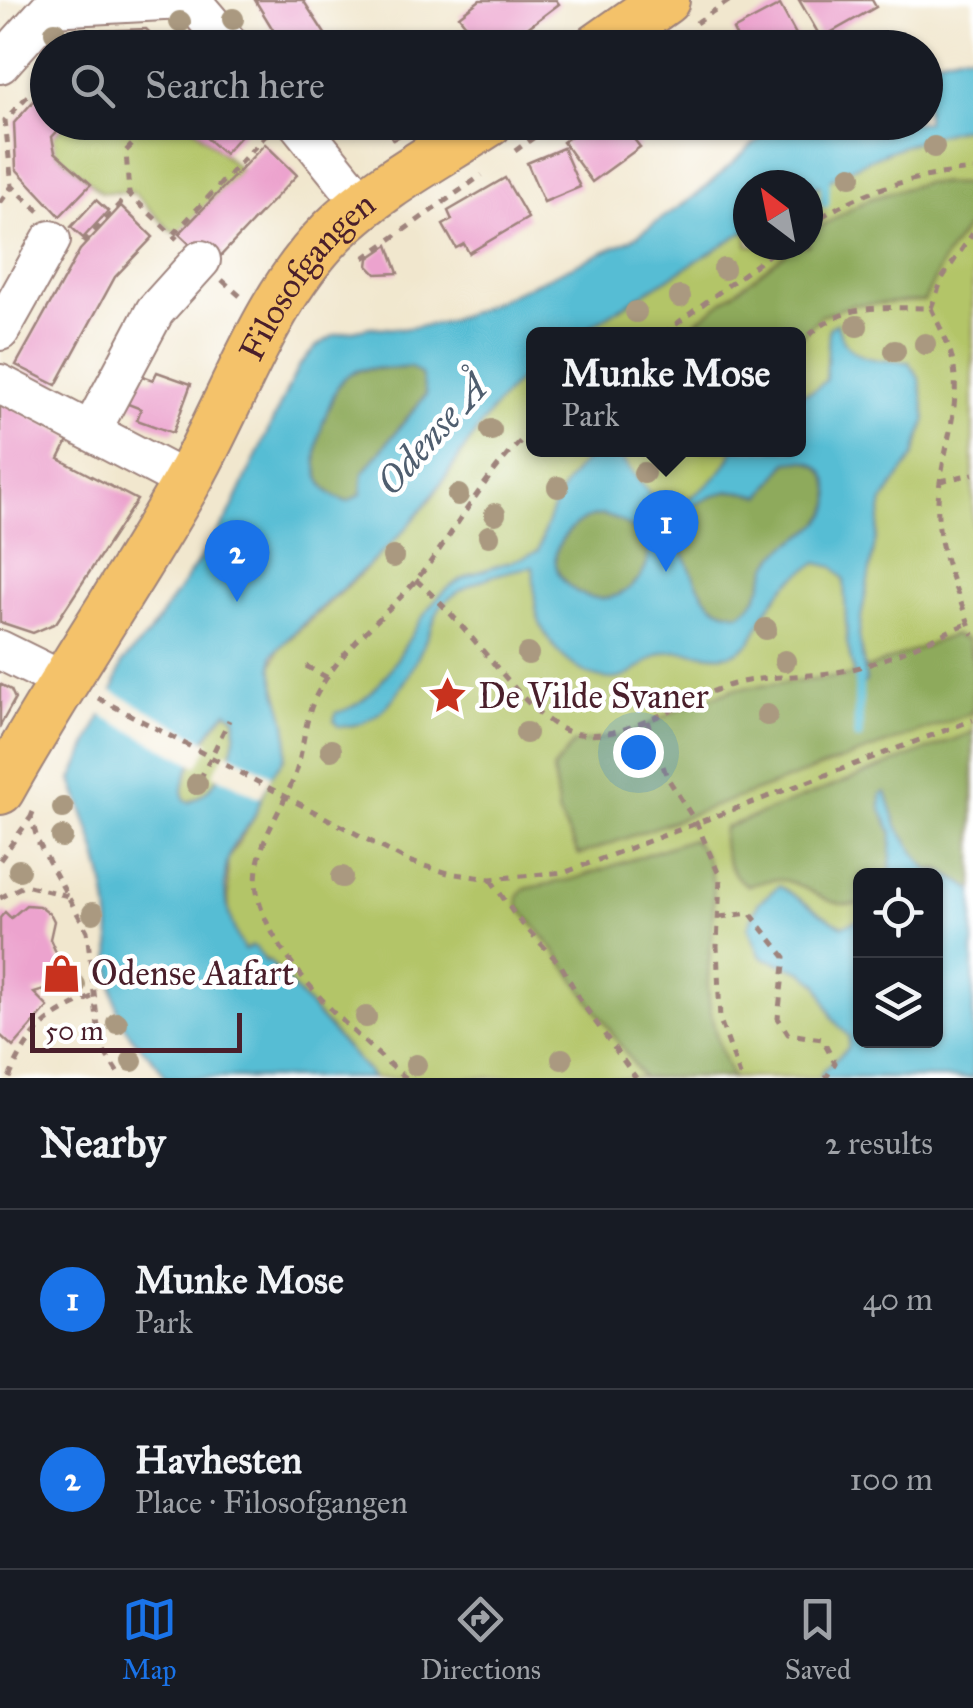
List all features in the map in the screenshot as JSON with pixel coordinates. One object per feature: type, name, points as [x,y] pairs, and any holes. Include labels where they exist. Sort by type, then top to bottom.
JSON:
[{"type":"main road","points":[[622,30],[665,0]]},
{"type":"main road","name":"Filosofgangen","points":[[23,802],[268,321],[294,280],[331,233],[364,205],[498,147]]},
{"type":"street","points":[[30,30],[51,7],[182,0]]},
{"type":"street","points":[[191,0],[217,30]]},
{"type":"street","points":[[0,64],[30,30]]},
{"type":"street","points":[[298,140],[342,173],[364,205]]},
{"type":"street","points":[[0,331],[58,235]]},
{"type":"street","points":[[91,432],[155,311],[201,260]]},
{"type":"street","points":[[0,384],[187,482]]},
{"type":"street","points":[[0,650],[81,689]]},
{"type":"path","points":[[30,91],[3,117],[12,186],[58,235],[129,194]]},
{"type":"path","points":[[137,140],[126,151],[129,194],[268,321]]},
{"type":"path","points":[[173,235],[270,140]]},
{"type":"path","points":[[358,262],[498,147]]},
{"type":"path","points":[[823,217],[867,192],[920,175],[973,170]]},
{"type":"path","points":[[0,203],[12,186]]},
{"type":"path","points":[[973,233],[943,277],[931,308],[952,358],[955,398],[940,482],[938,518],[944,554],[973,635]]},
{"type":"path","points":[[672,327],[762,260]]},
{"type":"path","points":[[806,339],[826,320],[862,308],[931,308]]},
{"type":"path","points":[[406,1078],[321,1000],[271,930],[258,898],[256,876],[267,834],[296,773],[316,696],[348,650],[416,580],[490,477],[526,438]]},
{"type":"path","points":[[940,482],[973,474]]},
{"type":"path","points":[[416,580],[443,605],[528,703],[560,728],[583,735],[604,734],[648,721],[732,684],[849,670],[969,623]]},
{"type":"path","points":[[306,666],[328,678]]},
{"type":"path","points":[[81,689],[408,860],[448,873],[490,879],[566,872],[973,720]]},
{"type":"path","points":[[192,794],[229,720]]},
{"type":"path","points":[[648,721],[667,776],[697,824],[720,877],[720,1020],[741,1078]]},
{"type":"path","points":[[0,860],[23,802]]},
{"type":"path","points":[[23,802],[38,842],[87,931],[100,1045],[121,1078]]},
{"type":"path","points":[[490,879],[517,918],[561,965],[582,1003],[636,1078]]},
{"type":"path","points":[[0,898],[25,885],[69,896]]},
{"type":"path","points":[[719,917],[750,912],[785,957],[778,1018],[788,1034],[822,1039],[835,1063],[826,1078]]},
{"type":"path","points":[[9,1078],[22,1048],[54,1014],[94,996]]},
{"type":"green space","points":[[973,126],[973,1078],[373,1078],[270,961],[243,951],[229,917],[227,860],[255,816],[258,800],[272,773],[285,758],[270,672],[279,649],[412,522],[489,414],[526,374],[526,457],[806,457],[806,327],[589,327],[733,238],[733,260],[823,260],[823,184],[888,152],[922,140],[943,140],[943,134]]},
{"type":"green space","points":[[53,140],[208,140],[241,170],[179,234],[171,231],[134,193],[101,192],[55,152]]},
{"type":"green space","points":[[923,183],[973,184],[973,219],[944,259],[924,301],[852,305],[820,316],[806,331],[806,327],[689,327],[776,260],[823,260],[823,225],[869,199]]},
{"type":"green space","points":[[410,367],[421,374],[426,394],[363,473],[361,494],[349,502],[335,496],[325,487],[316,463],[319,435],[338,386],[352,372]]},
{"type":"green space","points":[[788,461],[816,465],[825,475],[831,500],[828,512],[772,561],[749,607],[740,614],[718,608],[706,597],[688,565],[678,531],[680,517],[699,502],[730,491],[762,496]]},
{"type":"green space","points":[[602,515],[637,533],[644,542],[647,563],[632,586],[616,596],[600,598],[570,588],[560,576],[556,562],[558,547],[568,532],[583,520]]},
{"type":"green space","points":[[953,635],[967,640],[973,661],[973,709],[969,714],[579,855],[559,815],[553,769],[574,743],[627,735],[684,707],[734,689],[848,676]]},
{"type":"green space","points":[[227,711],[235,717],[231,754],[210,787],[190,802],[184,799],[186,778],[205,741]]},
{"type":"green space","points":[[973,732],[973,890],[943,872],[943,868],[853,868],[853,904],[834,902],[783,880],[748,886],[731,868],[725,853],[724,828]]},
{"type":"green space","points":[[692,839],[704,853],[710,869],[714,909],[709,1001],[716,1035],[732,1078],[643,1078],[555,951],[519,907],[518,896],[524,889],[574,879]]},
{"type":"water","points":[[973,54],[973,126],[943,134],[943,58]]},
{"type":"water","name":"Odense Å","points":[[758,140],[922,140],[823,184],[823,170],[733,170],[733,238],[589,327],[526,327],[526,374],[497,403],[424,507],[392,543],[273,655],[274,679],[287,727],[286,753],[228,859],[226,900],[244,950],[256,948],[373,1078],[165,1078],[127,1030],[117,1009],[105,891],[72,780],[122,663],[148,635],[227,519],[298,367],[317,346],[335,335],[370,327],[401,329],[442,323],[632,239],[698,194]],"holes":[[[410,367],[421,374],[426,395],[363,473],[361,494],[348,502],[324,487],[317,450],[323,422],[344,378],[361,370]],[[227,711],[235,717],[236,729],[218,778],[200,796],[190,802],[184,799],[190,766]]]},
{"type":"water","points":[[837,323],[841,336],[855,352],[885,361],[909,362],[920,380],[926,419],[914,456],[883,501],[859,635],[866,681],[862,685],[856,684],[847,642],[844,579],[834,567],[817,563],[793,580],[774,600],[750,641],[739,651],[719,655],[667,652],[627,676],[607,679],[580,670],[548,638],[536,608],[533,567],[484,579],[451,597],[439,610],[408,675],[386,706],[357,724],[338,726],[334,721],[336,713],[355,705],[385,677],[446,590],[478,572],[538,551],[553,508],[568,481],[591,457],[620,457],[650,494],[672,504],[708,484],[730,457],[806,457],[806,393],[826,380],[829,328]],"holes":[[[803,460],[816,465],[825,475],[831,500],[822,521],[772,561],[758,594],[740,614],[711,603],[688,565],[678,531],[680,517],[699,502],[730,491],[762,496],[787,462]],[[602,515],[615,519],[644,542],[647,563],[642,574],[616,596],[600,598],[570,588],[560,576],[556,562],[558,547],[583,520]]]},
{"type":"water","points":[[886,792],[897,826],[926,868],[890,868],[892,832],[881,810],[881,794]]},
{"type":"water","points":[[943,874],[973,890],[973,1078],[821,1078],[822,1072],[848,1048],[849,1037],[833,1019],[818,984],[802,971],[761,957],[748,927],[759,902],[779,886],[843,926],[853,922],[853,1048],[943,1048]]},
{"type":"pier","points":[[108,689],[210,743],[197,766],[97,713]]},
{"type":"pier","points":[[226,751],[272,775],[260,798],[213,774]]},
{"type":"building","points":[[255,0],[303,0],[322,30],[273,30]]},
{"type":"building","points":[[480,0],[556,0],[559,4],[525,30],[470,30],[459,16]]},
{"type":"building","points":[[799,0],[872,0],[876,7],[835,30],[816,30]]},
{"type":"building","points":[[780,5],[794,30],[733,30]]},
{"type":"building","points":[[30,105],[30,140],[53,140],[55,152],[91,184],[60,216],[16,169],[14,123]]},
{"type":"building","points":[[209,140],[237,140],[224,154]]},
{"type":"building","points":[[635,140],[640,147],[592,182],[563,142]]},
{"type":"building","points":[[265,144],[297,175],[212,265],[179,234]]},
{"type":"building","points":[[563,148],[580,187],[544,202],[527,163]]},
{"type":"building","points":[[505,178],[528,218],[469,253],[464,244],[456,248],[443,225],[452,220],[448,211]]},
{"type":"building","points":[[96,200],[108,211],[83,238],[71,227]]},
{"type":"building","points":[[121,206],[153,237],[115,277],[56,385],[16,365],[80,250]]},
{"type":"building","points":[[388,245],[398,273],[376,274],[368,266],[369,258]]},
{"type":"building","points":[[157,372],[191,384],[173,433],[137,420],[141,409],[128,404],[139,375],[153,380]]},
{"type":"building","points":[[0,400],[70,437],[59,459],[137,500],[56,623],[33,633],[0,622]]},
{"type":"building","points":[[0,684],[11,690],[15,699],[0,726]]},
{"type":"building","points":[[26,905],[39,906],[51,915],[54,921],[50,939],[63,968],[57,986],[34,993],[48,1007],[13,1047],[0,1035],[0,918],[5,912],[11,918]]},
{"type":"waterway","points":[[825,171],[825,203]]},
{"type":"waterway","points":[[858,736],[859,674]]},
{"type":"place","name":"Munke Mose","points":[[666,572]]},
{"type":"place","name":"Havhesten","points":[[237,602]]},
{"type":"place","name":"De Vilde Svaner","points":[[448,696]]},
{"type":"place","name":"Odense Aafart","points":[[61,973]]}]
